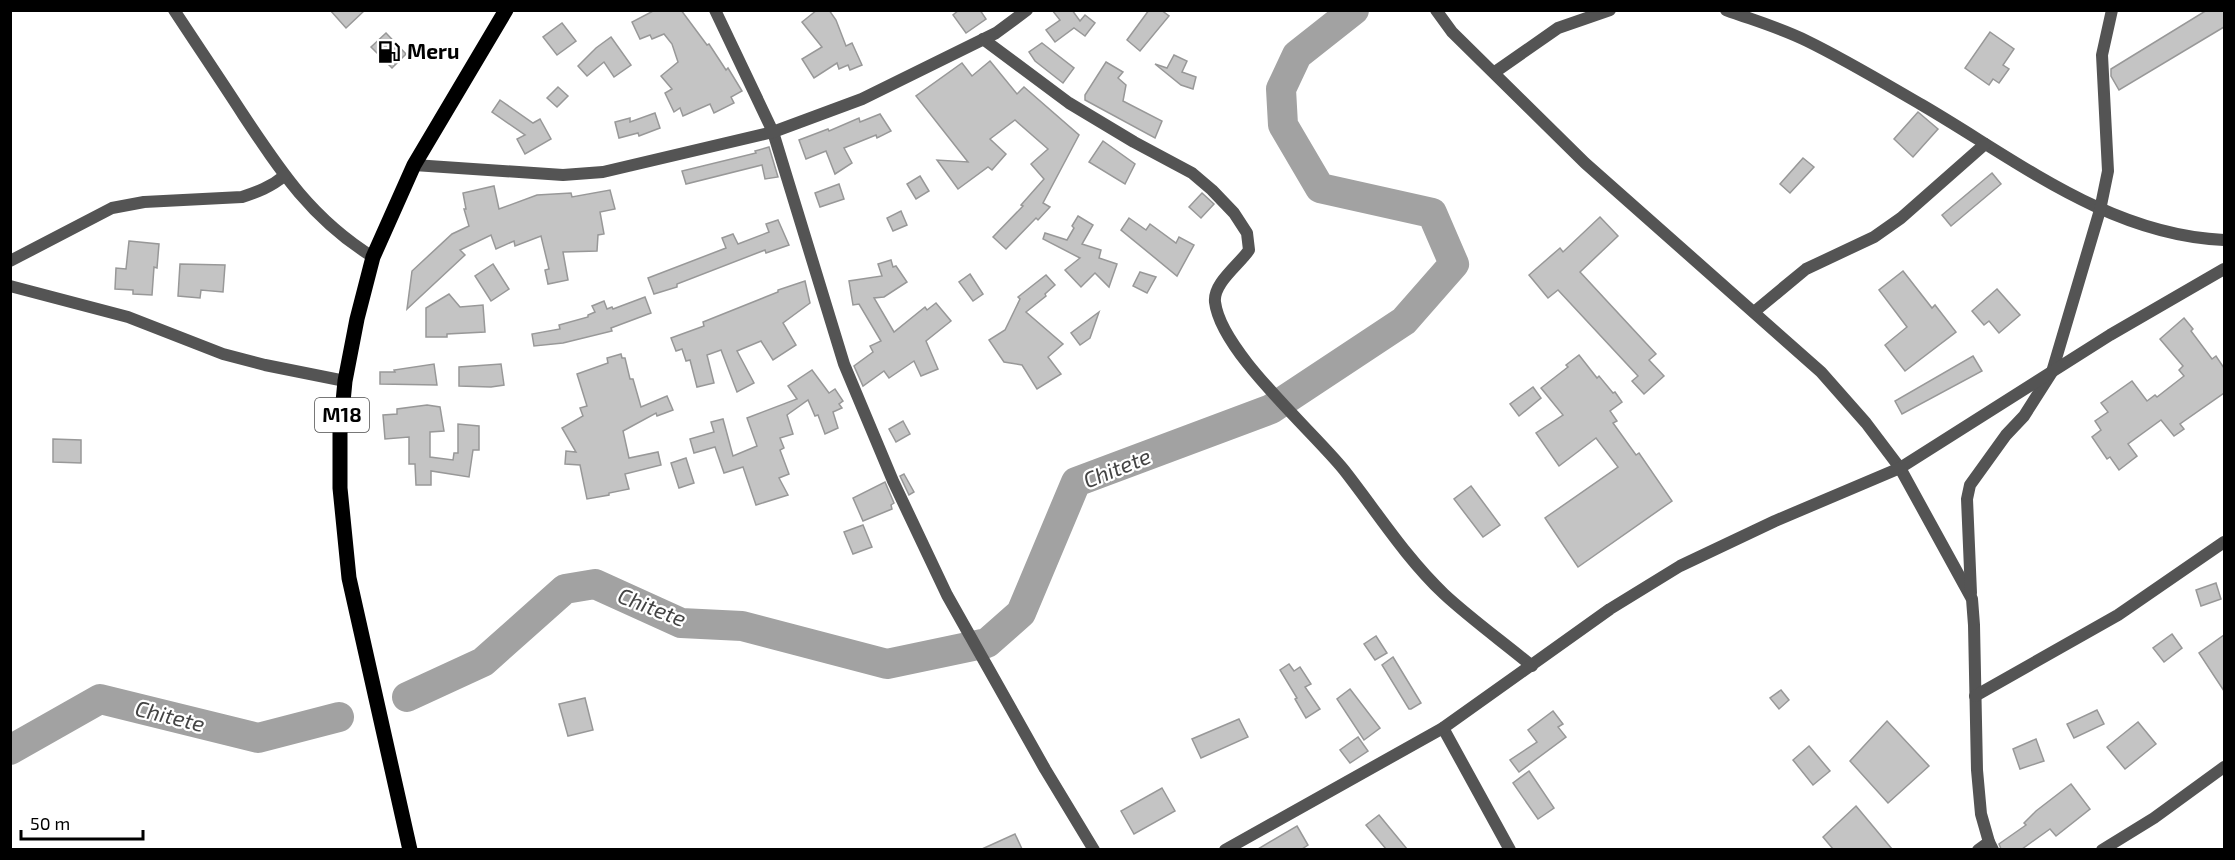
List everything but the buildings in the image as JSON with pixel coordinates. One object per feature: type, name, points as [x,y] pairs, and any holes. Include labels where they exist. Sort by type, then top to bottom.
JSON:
[{"type":"main road","name":"M18","points":[[410,849],[349,578],[340,488],[340,433],[345,381],[357,319],[373,257],[414,165],[506,10]]},
{"type":"street","points":[[174,10],[284,176],[323,220],[352,244],[373,257]]},
{"type":"street","points":[[715,10],[773,132],[844,364],[893,481],[947,595],[1045,769],[1094,849]]},
{"type":"street","points":[[414,165],[563,175],[603,172],[773,132],[861,99],[996,33],[1028,10]]},
{"type":"street","points":[[1436,10],[1452,32],[1585,163],[1821,372],[1866,423],[1900,468],[1971,599]]},
{"type":"street","points":[[1495,72],[1558,28],[1610,10]]},
{"type":"street","points":[[1726,10],[1805,40],[1922,105],[2039,177],[2100,210],[2166,232],[2224,240]]},
{"type":"street","points":[[1986,847],[1977,770],[1974,625],[1967,499],[1970,485],[2006,435],[2025,416],[2052,372],[2100,210],[2108,171],[2102,55],[2112,10]]},
{"type":"street","points":[[983,39],[1070,103],[1134,142],[1192,173],[1234,213],[1247,233],[1249,250],[1219,286],[1215,300],[1222,326],[1246,362],[1343,468],[1411,560],[1444,594],[1532,666]]},
{"type":"street","points":[[1754,312],[1806,269],[1874,237],[1901,218],[1986,144]]},
{"type":"street","points":[[10,261],[112,208],[144,202],[242,197],[266,188],[284,176]]},
{"type":"street","points":[[1225,849],[1443,728],[1610,609],[1680,567],[1775,521],[1900,468],[2110,335],[2224,269]]},
{"type":"street","points":[[10,286],[128,317],[223,354],[345,381]]},
{"type":"street","points":[[1975,696],[2118,615],[2224,543]]},
{"type":"street","points":[[1443,728],[1510,849]]},
{"type":"street","points":[[2102,849],[2154,818],[2224,766]]},
{"type":"waterway","name":"Chitete","points":[[407,697],[483,662],[565,589],[595,584],[681,623],[742,626],[887,664],[987,643],[1021,613],[1076,482],[1271,409],[1404,321],[1454,264],[1432,213],[1320,188],[1283,125],[1281,89],[1297,55],[1354,10]]},
{"type":"waterway","name":"Chitete","points":[[10,750],[100,699],[258,738],[339,717]]},
{"type":"place","name":"Meru","points":[[389,52]]}]
